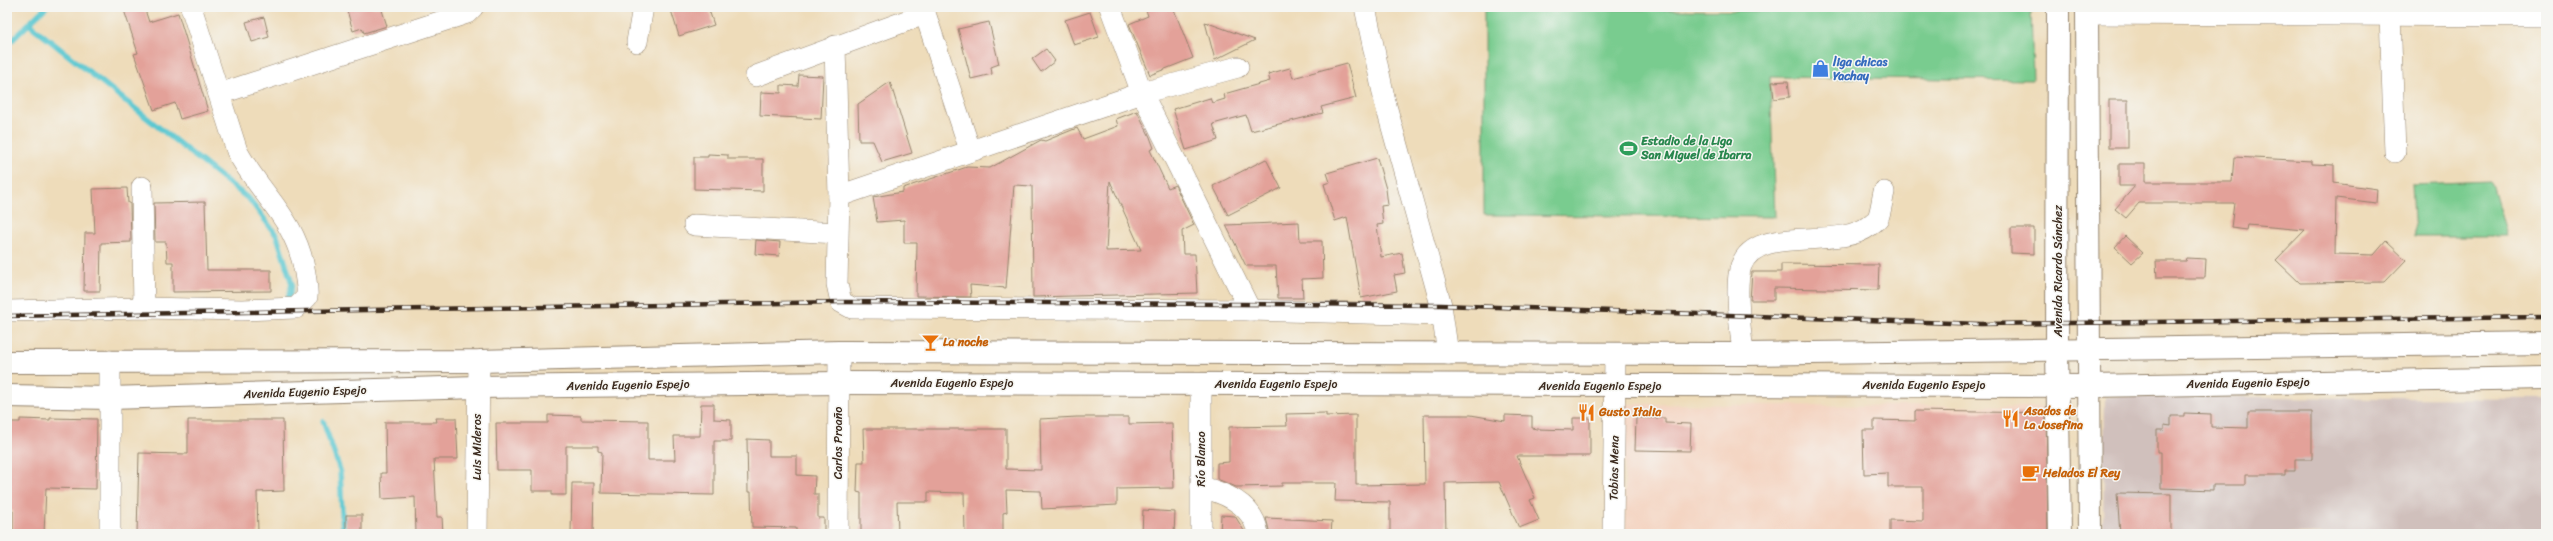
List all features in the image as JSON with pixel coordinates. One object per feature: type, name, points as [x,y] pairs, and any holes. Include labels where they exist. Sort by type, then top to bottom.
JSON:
[{"type":"main road","name":"Avenida Ricardo Sánchez","points":[[2058,7],[2057,351],[2059,385],[2060,534]]},
{"type":"main road","points":[[2087,11],[2090,534]]},
{"type":"main road","points":[[7,362],[479,360],[839,352],[1743,354],[2057,351],[2546,343]]},
{"type":"main road","name":"Avenida Eugenio Espejo","points":[[7,396],[110,398],[478,388],[838,383],[2089,386],[2546,378]]},
{"type":"street","points":[[7,311],[144,308],[270,310],[296,308],[306,297],[303,263],[296,242],[285,217],[241,158],[191,7]]},
{"type":"street","points":[[219,94],[467,13],[473,7]]},
{"type":"street","points":[[637,42],[643,7]]},
{"type":"street","points":[[1110,7],[1142,93],[1250,310]]},
{"type":"street","points":[[1365,7],[1385,102],[1442,315],[1448,354]]},
{"type":"street","points":[[756,76],[924,10],[970,150]]},
{"type":"street","points":[[2087,11],[2546,16]]},
{"type":"street","points":[[2390,15],[2395,152]]},
{"type":"street","points":[[835,46],[839,196],[837,284],[842,302],[852,308],[1250,310],[1442,315]]},
{"type":"street","points":[[839,196],[970,150],[1142,93],[1238,67]]},
{"type":"street","points":[[142,187],[144,308]]},
{"type":"street","points":[[1743,354],[1738,315],[1739,294],[1741,266],[1750,254],[1760,245],[1782,241],[1844,237],[1860,233],[1877,219],[1884,192]]},
{"type":"street","points":[[694,225],[837,233]]},
{"type":"street","name":"Carlos Proaño","points":[[838,534],[839,352]]},
{"type":"street","name":"Tobias Mena","points":[[1613,534],[1616,386],[1615,354]]},
{"type":"street","name":"Luis Mideros","points":[[477,534],[479,360]]},
{"type":"street","points":[[110,362],[110,534]]},
{"type":"street","name":"Río Blanco","points":[[1201,384],[1201,534]]},
{"type":"street","points":[[1201,487],[1221,492],[1246,507],[1257,527],[1258,534]]},
{"type":"shaded area","points":[[2105,396],[2546,399],[2546,534],[2103,534]]},
{"type":"shaded area","points":[[1623,404],[2052,407],[2053,534],[1626,534]]},
{"type":"green space","name":"Estadio de la Liga San Miguel de Ibarra","points":[[1775,7],[2031,7],[2033,80],[1770,77],[1775,217],[1484,215],[1484,8],[1775,11]]},
{"type":"green space","points":[[2491,181],[2507,236],[2415,236],[2412,184]]},
{"type":"building","points":[[123,7],[144,7],[149,22],[178,13],[208,111],[180,119],[175,103],[154,110],[134,54],[138,53]]},
{"type":"building","points":[[346,7],[381,7],[387,26],[364,33],[362,28],[353,31]]},
{"type":"building","points":[[670,7],[708,7],[714,25],[679,36]]},
{"type":"building","points":[[1145,7],[1173,7],[1193,58],[1150,75],[1129,24],[1148,16]]},
{"type":"building","points":[[1090,12],[1099,37],[1074,45],[1065,20]]},
{"type":"building","points":[[264,17],[269,37],[252,42],[246,22]]},
{"type":"building","points":[[989,22],[999,64],[991,67],[992,74],[971,79],[958,29]]},
{"type":"building","points":[[1205,22],[1255,40],[1215,60]]},
{"type":"building","points":[[1046,49],[1055,61],[1041,72],[1032,59]]},
{"type":"building","points":[[1347,63],[1356,98],[1321,107],[1323,113],[1251,131],[1246,115],[1213,124],[1218,140],[1186,150],[1173,109],[1210,98],[1212,103],[1225,99],[1224,94],[1270,81],[1268,74],[1290,68],[1293,78]]},
{"type":"building","points":[[799,75],[823,76],[821,119],[760,116],[761,92],[781,93],[781,85],[798,86]]},
{"type":"building","points":[[1788,81],[1790,97],[1774,99],[1772,82]]},
{"type":"building","points":[[890,82],[912,153],[882,162],[873,141],[859,141],[858,104]]},
{"type":"building","points":[[2109,100],[2128,100],[2128,148],[2109,148]]},
{"type":"building","points":[[1137,111],[1154,148],[1150,150],[1168,188],[1175,185],[1194,225],[1182,231],[1183,254],[1195,254],[1197,293],[1033,297],[1032,186],[1014,185],[1006,288],[970,285],[971,297],[916,296],[917,243],[904,243],[904,220],[877,222],[873,197],[903,192],[903,188],[967,167],[990,168],[1041,140],[1045,141],[1077,128],[1083,139],[1118,126],[1116,119]],"holes":[[[1110,181],[1141,250],[1106,251]]]},
{"type":"building","points":[[708,154],[728,155],[728,159],[763,159],[763,191],[694,189],[694,157],[708,157]]},
{"type":"building","points":[[2234,157],[2312,161],[2312,164],[2334,165],[2334,183],[2377,189],[2376,203],[2336,198],[2335,254],[2374,255],[2386,241],[2406,260],[2385,282],[2300,283],[2276,260],[2305,230],[2248,225],[2247,230],[2231,228],[2234,203],[2139,203],[2126,218],[2115,209],[2135,186],[2119,186],[2119,164],[2145,164],[2145,182],[2232,182]]},
{"type":"building","points":[[1377,158],[1386,189],[1388,205],[1381,206],[1383,224],[1377,225],[1381,257],[1402,253],[1405,273],[1394,275],[1397,291],[1361,298],[1347,217],[1335,221],[1324,184],[1330,182],[1327,173]]},
{"type":"building","points":[[1266,159],[1281,188],[1228,215],[1213,186]]},
{"type":"building","points":[[127,188],[128,203],[130,203],[131,242],[101,243],[100,291],[84,291],[85,233],[95,233],[93,189]]},
{"type":"building","points":[[205,202],[207,270],[271,270],[271,291],[173,292],[173,262],[167,262],[166,242],[155,242],[154,203]]},
{"type":"building","points":[[1299,222],[1300,241],[1322,241],[1323,278],[1302,279],[1303,298],[1278,298],[1276,266],[1246,266],[1226,225]]},
{"type":"building","points":[[2011,228],[2034,228],[2034,254],[2011,253]]},
{"type":"building","points":[[2125,236],[2143,253],[2132,263],[2115,247]]},
{"type":"building","points":[[756,240],[780,242],[779,256],[755,254]]},
{"type":"building","points":[[2187,258],[2206,259],[2205,278],[2157,278],[2156,261],[2186,261]]},
{"type":"building","points":[[1781,264],[1879,265],[1878,290],[1774,288],[1774,300],[1750,300],[1752,272],[1781,272]]},
{"type":"building","points":[[701,404],[714,404],[714,419],[731,420],[731,441],[714,441],[714,495],[601,493],[602,452],[598,451],[598,446],[566,446],[566,495],[552,495],[552,491],[532,491],[532,470],[497,470],[496,423],[548,423],[548,415],[581,416],[581,420],[648,421],[648,460],[675,460],[674,436],[700,436]]},
{"type":"building","points":[[1915,411],[2046,413],[2048,534],[1890,534],[1890,520],[1923,521],[1923,487],[1888,487],[1888,473],[1864,474],[1863,430],[1874,430],[1874,420],[1915,421]]},
{"type":"building","points":[[2248,412],[2312,412],[2312,459],[2295,459],[2295,471],[2285,471],[2285,475],[2245,475],[2245,485],[2213,485],[2213,490],[2161,488],[2161,452],[2157,452],[2157,430],[2164,430],[2164,425],[2171,426],[2171,416],[2184,416],[2184,413],[2211,414],[2211,427],[2248,428]]},
{"type":"building","points":[[1326,413],[1326,416],[1356,415],[1356,485],[1425,484],[1424,415],[1471,415],[1505,421],[1505,415],[1532,416],[1532,428],[1573,430],[1573,418],[1590,418],[1590,456],[1517,456],[1535,498],[1530,500],[1539,520],[1519,528],[1499,482],[1445,483],[1446,534],[1390,534],[1390,502],[1335,501],[1336,483],[1282,483],[1282,486],[1236,487],[1217,479],[1217,463],[1229,462],[1229,427],[1287,426],[1286,414]]},
{"type":"building","points":[[1129,417],[1129,424],[1172,423],[1174,488],[1117,489],[1117,505],[1042,509],[1041,491],[1006,490],[1007,512],[1003,513],[1003,534],[965,534],[964,493],[928,492],[928,502],[897,502],[898,534],[861,534],[861,493],[857,492],[858,462],[864,462],[863,429],[1006,429],[1006,469],[1041,470],[1040,419]]},
{"type":"building","points":[[50,418],[97,419],[96,489],[46,488],[44,534],[13,534],[13,511],[7,511],[7,422],[20,422],[20,419],[50,420]]},
{"type":"building","points":[[436,418],[456,418],[458,459],[434,459],[437,517],[442,517],[443,534],[416,534],[415,497],[382,499],[381,473],[386,473],[385,422],[437,422]]},
{"type":"building","points":[[1636,418],[1665,418],[1665,423],[1691,424],[1690,451],[1635,450]]},
{"type":"building","points":[[188,420],[283,420],[284,491],[257,492],[258,534],[137,534],[139,453],[188,454]]},
{"type":"building","points":[[747,439],[769,440],[769,456],[797,456],[797,475],[815,476],[814,494],[818,494],[818,518],[824,518],[824,534],[796,534],[796,528],[752,527],[751,492],[748,492]]},
{"type":"building","points":[[572,483],[594,483],[593,534],[571,534]]},
{"type":"building","points":[[2117,493],[2171,494],[2171,534],[2120,534]]},
{"type":"building","points":[[1143,510],[1175,512],[1174,534],[1142,534]]},
{"type":"building","points":[[346,515],[362,515],[362,534],[346,534]]},
{"type":"building","points":[[1221,515],[1235,516],[1246,534],[1220,534]]},
{"type":"building","points":[[1266,518],[1332,521],[1331,534],[1270,534]]},
{"type":"waterway","points":[[7,45],[46,7]]},
{"type":"waterway","points":[[29,24],[250,200],[277,236],[292,284],[287,304]]},
{"type":"waterway","points":[[323,421],[340,470],[343,534]]},
{"type":"railway","points":[[7,316],[841,302],[1441,305],[1981,324],[2546,317]]},
{"type":"place","name":"liga chicas Yachay","points":[[1820,69]]},
{"type":"place","name":"Estadio de la Liga San Miguel de Ibarra","points":[[1628,148]]},
{"type":"place","name":"La noche","points":[[930,342]]},
{"type":"place","name":"Gusto Italia","points":[[1586,412]]},
{"type":"place","name":"Asados de La Josefina","points":[[2011,418]]},
{"type":"place","name":"Helados El Rey","points":[[2030,473]]}]
